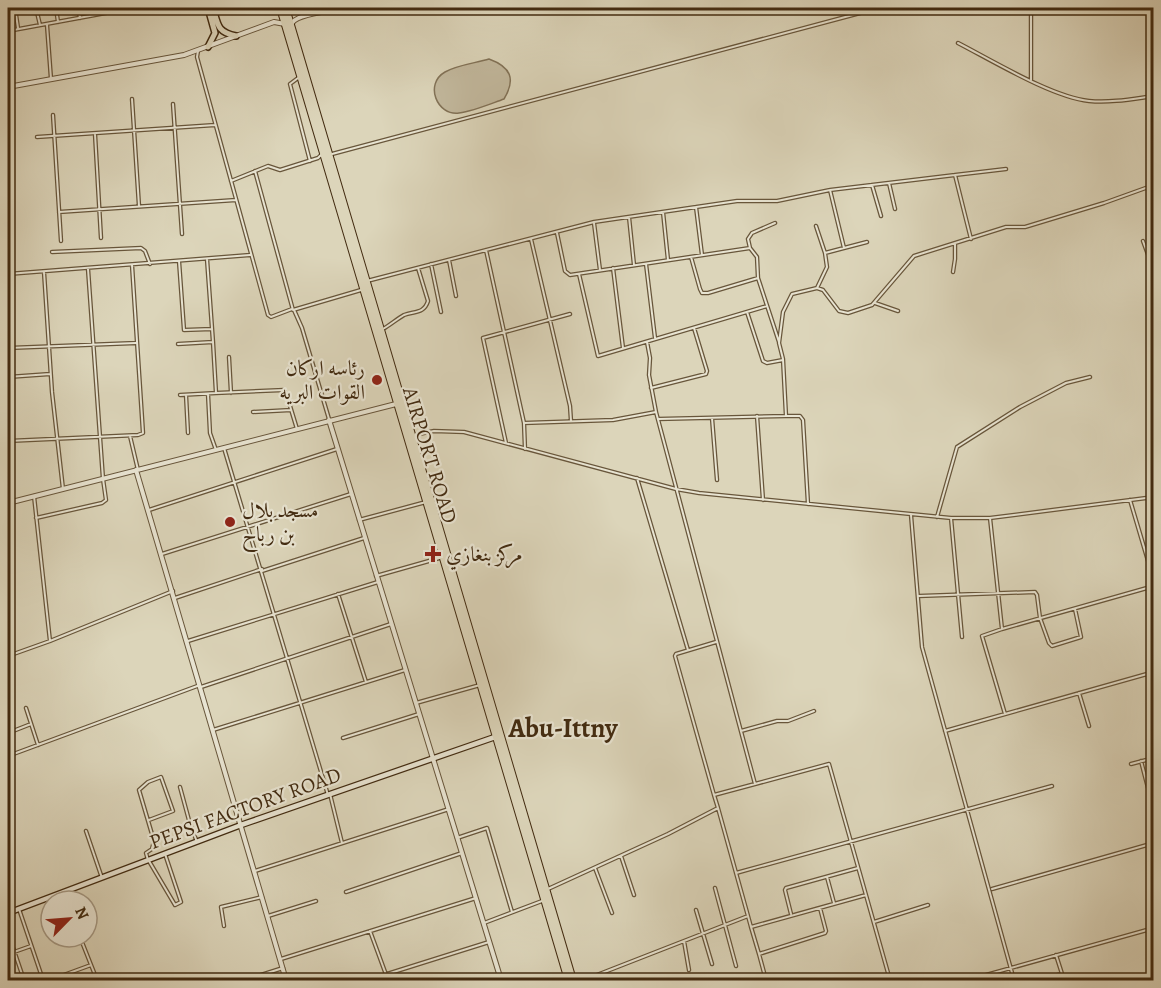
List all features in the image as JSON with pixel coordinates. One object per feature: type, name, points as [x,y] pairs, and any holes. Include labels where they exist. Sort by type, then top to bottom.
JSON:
[{"type":"highway","name":"AIRPORT ROAD","points":[[283,8],[363,290],[495,737],[546,890],[573,981]]},
{"type":"highway","name":"AIRPORT ROAD","points":[[288,26],[324,155],[367,281],[413,435],[568,981]]},
{"type":"main road","points":[[211,8],[222,31],[236,36]]},
{"type":"main road","points":[[208,47],[215,33],[211,8]]},
{"type":"main road","name":"PEPSI FACTORY ROAD","points":[[72,889],[241,825],[495,737]]},
{"type":"main road","name":"PEPSI FACTORY ROAD","points":[[8,913],[39,901]]},
{"type":"street","points":[[15,8],[18,29]]},
{"type":"street","points":[[36,8],[40,26]]},
{"type":"street","points":[[56,8],[58,22]]},
{"type":"street","points":[[78,8],[80,18]]},
{"type":"street","points":[[93,8],[95,15]]},
{"type":"street","points":[[8,31],[95,15],[115,9],[132,8]]},
{"type":"street","points":[[274,22],[283,8],[293,15],[304,16]]},
{"type":"street","points":[[8,87],[195,51],[274,22],[288,26],[294,19],[304,16],[350,8]]},
{"type":"street","points":[[231,181],[268,166],[280,170],[324,155],[879,8]]},
{"type":"street","points":[[1031,8],[1031,80]]},
{"type":"street","points":[[47,24],[51,79]]},
{"type":"street","points":[[958,43],[1064,96],[1088,101],[1112,101],[1154,96]]},
{"type":"street","points":[[195,51],[268,315],[271,317],[363,290]]},
{"type":"street","points":[[301,77],[290,84],[310,161]]},
{"type":"street","points":[[132,99],[139,206]]},
{"type":"street","points":[[173,104],[182,234]]},
{"type":"street","points":[[53,115],[61,241]]},
{"type":"street","points":[[37,137],[215,125]]},
{"type":"street","points":[[95,134],[101,238]]},
{"type":"street","points":[[367,281],[594,222],[737,201],[781,201],[830,190],[1006,169]]},
{"type":"street","points":[[255,171],[293,310],[302,328],[364,538],[501,981]]},
{"type":"street","points":[[955,175],[971,239]]},
{"type":"street","points":[[889,183],[895,209]]},
{"type":"street","points":[[872,185],[881,216]]},
{"type":"street","points":[[779,343],[783,312],[792,294],[817,288],[826,291],[840,312],[860,310],[875,303],[912,257],[1006,227],[1025,227],[1154,185]]},
{"type":"street","points":[[830,190],[844,248]]},
{"type":"street","points":[[59,212],[236,200]]},
{"type":"street","points":[[696,207],[702,255]]},
{"type":"street","points":[[663,212],[668,260]]},
{"type":"street","points":[[629,217],[634,265]]},
{"type":"street","points":[[594,222],[600,270]]},
{"type":"street","points":[[775,224],[752,233],[748,239],[750,248],[757,257],[758,278],[783,359],[786,416]]},
{"type":"street","points":[[816,226],[827,267],[817,288]]},
{"type":"street","points":[[557,233],[566,273],[570,275],[750,248]]},
{"type":"street","points":[[531,239],[570,406],[571,421]]},
{"type":"street","points":[[1143,241],[1150,260],[1154,263]]},
{"type":"street","points":[[825,253],[867,242]]},
{"type":"street","points":[[953,272],[955,243]]},
{"type":"street","points":[[52,252],[141,248],[145,251],[150,264]]},
{"type":"street","points":[[486,250],[524,423],[525,449]]},
{"type":"street","points":[[8,274],[250,255]]},
{"type":"street","points":[[691,257],[702,292],[708,293],[758,278]]},
{"type":"street","points":[[207,259],[216,393]]},
{"type":"street","points":[[449,260],[456,296]]},
{"type":"street","points":[[179,261],[184,330],[212,330]]},
{"type":"street","points":[[431,264],[441,312]]},
{"type":"street","points":[[646,264],[655,339]]},
{"type":"street","points":[[8,441],[130,436],[143,433],[132,265]]},
{"type":"street","points":[[381,330],[403,315],[421,311],[427,306],[428,301],[418,268]]},
{"type":"street","points":[[613,268],[623,348]]},
{"type":"street","points":[[36,518],[106,500],[88,269]]},
{"type":"street","points":[[44,272],[50,374],[63,489]]},
{"type":"street","points":[[579,274],[598,356],[767,306]]},
{"type":"street","points":[[875,303],[898,311]]},
{"type":"street","points":[[747,312],[763,361],[767,363],[783,359]]},
{"type":"street","points":[[506,443],[483,338],[570,314]]},
{"type":"street","points":[[651,388],[670,381],[706,374],[694,328]]},
{"type":"street","points":[[178,344],[213,342]]},
{"type":"street","points":[[647,342],[650,358],[649,375],[656,412],[755,784]]},
{"type":"street","points":[[8,348],[136,343]]},
{"type":"street","points":[[229,357],[231,393]]},
{"type":"street","points":[[12,441],[8,379],[50,374]]},
{"type":"street","points":[[937,517],[957,447],[1020,407],[1066,383],[1090,378]]},
{"type":"street","points":[[180,395],[284,390],[297,429]]},
{"type":"street","points":[[208,394],[210,433],[216,450]]},
{"type":"street","points":[[186,395],[188,433]]},
{"type":"street","points":[[8,503],[397,403]]},
{"type":"street","points":[[252,412],[291,410]]},
{"type":"street","points":[[524,423],[613,420],[656,412]]},
{"type":"street","points":[[757,416],[763,500]]},
{"type":"street","points":[[658,419],[800,416],[803,420],[808,504]]},
{"type":"street","points":[[712,417],[717,480]]},
{"type":"street","points":[[413,435],[427,431],[456,431],[676,489],[911,515],[990,518],[1154,497]]},
{"type":"street","points":[[130,436],[148,510],[286,981]]},
{"type":"street","points":[[224,448],[342,843]]},
{"type":"street","points":[[148,510],[338,449]]},
{"type":"street","points":[[638,478],[688,650]]},
{"type":"street","points":[[162,554],[351,494]]},
{"type":"street","points":[[34,496],[50,641]]},
{"type":"street","points":[[1130,500],[1154,581]]},
{"type":"street","points":[[359,520],[427,502]]},
{"type":"street","points":[[911,515],[922,647],[1014,981]]},
{"type":"street","points":[[951,518],[962,637]]},
{"type":"street","points":[[990,518],[1002,629]]},
{"type":"street","points":[[175,598],[364,538]]},
{"type":"street","points":[[376,576],[443,557]]},
{"type":"street","points":[[188,641],[378,582]]},
{"type":"street","points":[[1005,714],[982,636],[1154,586]]},
{"type":"street","points":[[8,656],[173,591]]},
{"type":"street","points":[[919,596],[1036,593],[1040,618],[1051,645],[1080,638],[1082,634],[1075,609]]},
{"type":"street","points":[[338,594],[366,682]]},
{"type":"street","points":[[8,756],[200,686],[352,639],[392,624]]},
{"type":"street","points":[[717,642],[675,655],[759,954],[764,980]]},
{"type":"street","points":[[213,730],[406,670]]},
{"type":"street","points":[[945,731],[1154,672]]},
{"type":"street","points":[[1149,674],[1154,689]]},
{"type":"street","points":[[416,703],[480,684]]},
{"type":"street","points":[[1080,693],[1089,726]]},
{"type":"street","points":[[26,708],[38,745]]},
{"type":"street","points":[[741,731],[777,721],[788,722],[814,711]]},
{"type":"street","points":[[343,738],[419,714]]},
{"type":"street","points":[[8,732],[32,724]]},
{"type":"street","points":[[1131,764],[1154,758]]},
{"type":"street","points":[[1141,761],[1148,788]]},
{"type":"street","points":[[714,795],[829,764],[890,981]]},
{"type":"street","points":[[148,820],[173,811],[162,777],[150,781],[139,789],[154,843],[152,849],[146,853],[148,861],[175,905],[181,902],[165,854]]},
{"type":"street","points":[[736,873],[1052,786]]},
{"type":"street","points":[[180,787],[196,842]]},
{"type":"street","points":[[546,890],[668,834],[717,808]]},
{"type":"street","points":[[255,871],[449,809]]},
{"type":"street","points":[[457,838],[487,828],[512,912]]},
{"type":"street","points":[[86,831],[102,878]]},
{"type":"street","points":[[990,889],[1153,844]]},
{"type":"street","points":[[346,892],[462,854]]},
{"type":"street","points":[[621,856],[634,895]]},
{"type":"street","points":[[595,868],[612,913]]},
{"type":"street","points":[[792,915],[786,888],[858,868]]},
{"type":"street","points":[[827,877],[834,903]]},
{"type":"street","points":[[715,888],[736,966]]},
{"type":"street","points":[[751,927],[866,895]]},
{"type":"street","points":[[224,926],[221,907],[262,897]]},
{"type":"street","points":[[280,960],[476,898]]},
{"type":"street","points":[[484,923],[545,900]]},
{"type":"street","points":[[268,916],[316,901]]},
{"type":"street","points":[[874,922],[927,905]]},
{"type":"street","points":[[759,954],[825,933],[820,908]]},
{"type":"street","points":[[19,909],[42,977]]},
{"type":"street","points":[[696,909],[712,963]]},
{"type":"street","points":[[584,981],[748,916]]},
{"type":"street","points":[[968,981],[1154,928]]},
{"type":"street","points":[[370,931],[388,981]]},
{"type":"street","points":[[8,933],[24,981]]},
{"type":"street","points":[[684,941],[689,970]]},
{"type":"street","points":[[368,981],[489,942]]},
{"type":"street","points":[[14,952],[31,946]]},
{"type":"street","points":[[85,949],[97,981]]},
{"type":"street","points":[[1056,956],[1064,981]]},
{"type":"street","points":[[50,981],[91,965]]},
{"type":"street","points":[[245,981],[283,968]]},
{"type":"street","points":[[1036,981],[1062,974]]},
{"type":"shaded area","points":[[489,59],[502,66],[509,74],[510,85],[504,99],[459,113],[451,113],[439,105],[434,91],[439,77],[455,68]]},
{"type":"place","name":"رئاسه اركان القوات البريه","points":[[377,380]]},
{"type":"place","name":"مسجد بلال بن رباح","points":[[230,522]]},
{"type":"place","name":"مركز بنغازي","points":[[433,554]]},
{"type":"district","name":"Abu-Ittny","points":[[563,728]]}]
